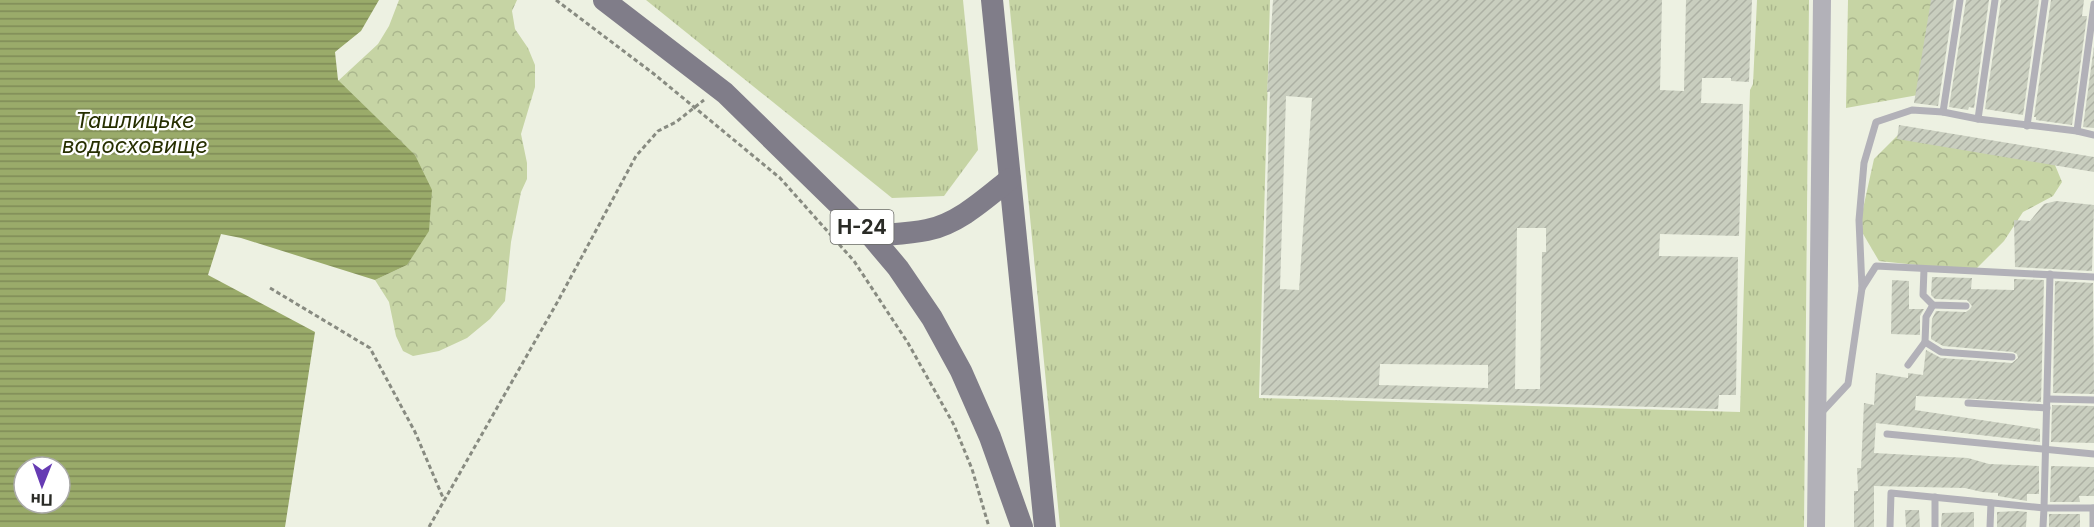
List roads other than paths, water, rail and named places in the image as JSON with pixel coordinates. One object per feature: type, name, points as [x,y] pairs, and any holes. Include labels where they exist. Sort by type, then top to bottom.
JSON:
[{"type":"main road","name":"Н-24","points":[[604,0],[718,88],[871,236],[911,286],[932,318],[961,371],[990,437],[1022,527]]},
{"type":"main road","points":[[992,0],[1045,527]]},
{"type":"main road","points":[[871,236],[914,232],[936,227],[978,204],[1010,179]]},
{"type":"street","points":[[1816,527],[1822,0]]},
{"type":"lane","points":[[1943,112],[1960,0]]},
{"type":"lane","points":[[1978,119],[1995,0]]},
{"type":"lane","points":[[2027,126],[2045,0]]},
{"type":"lane","points":[[2077,131],[2094,4]]},
{"type":"lane","points":[[1817,417],[1848,384],[1862,288],[1859,220],[1864,163],[1876,122],[1912,110],[1943,112],[2094,135]]},
{"type":"lane","points":[[1862,288],[1876,266],[2094,276]]},
{"type":"lane","points":[[1924,269],[1923,295],[1933,305],[1966,306]]},
{"type":"lane","points":[[2043,527],[2050,274]]},
{"type":"lane","points":[[1908,365],[1924,342],[1926,317],[1933,305]]},
{"type":"lane","points":[[1924,342],[1941,352],[2012,357]]},
{"type":"lane","points":[[2048,399],[2094,400]]},
{"type":"lane","points":[[1968,403],[2047,408]]},
{"type":"lane","points":[[1887,434],[2094,454]]},
{"type":"lane","points":[[1890,527],[1891,493],[2044,508],[2094,508],[2093,527]]},
{"type":"lane","points":[[1935,497],[1935,527]]},
{"type":"lane","points":[[1990,527],[1991,503]]},
{"type":"water","name":"Ташлицьке водосховище","points":[[0,0],[379,0],[361,31],[335,52],[338,80],[415,155],[432,190],[429,231],[407,265],[375,280],[241,238],[221,234],[208,275],[315,332],[285,527],[0,527]]}]
